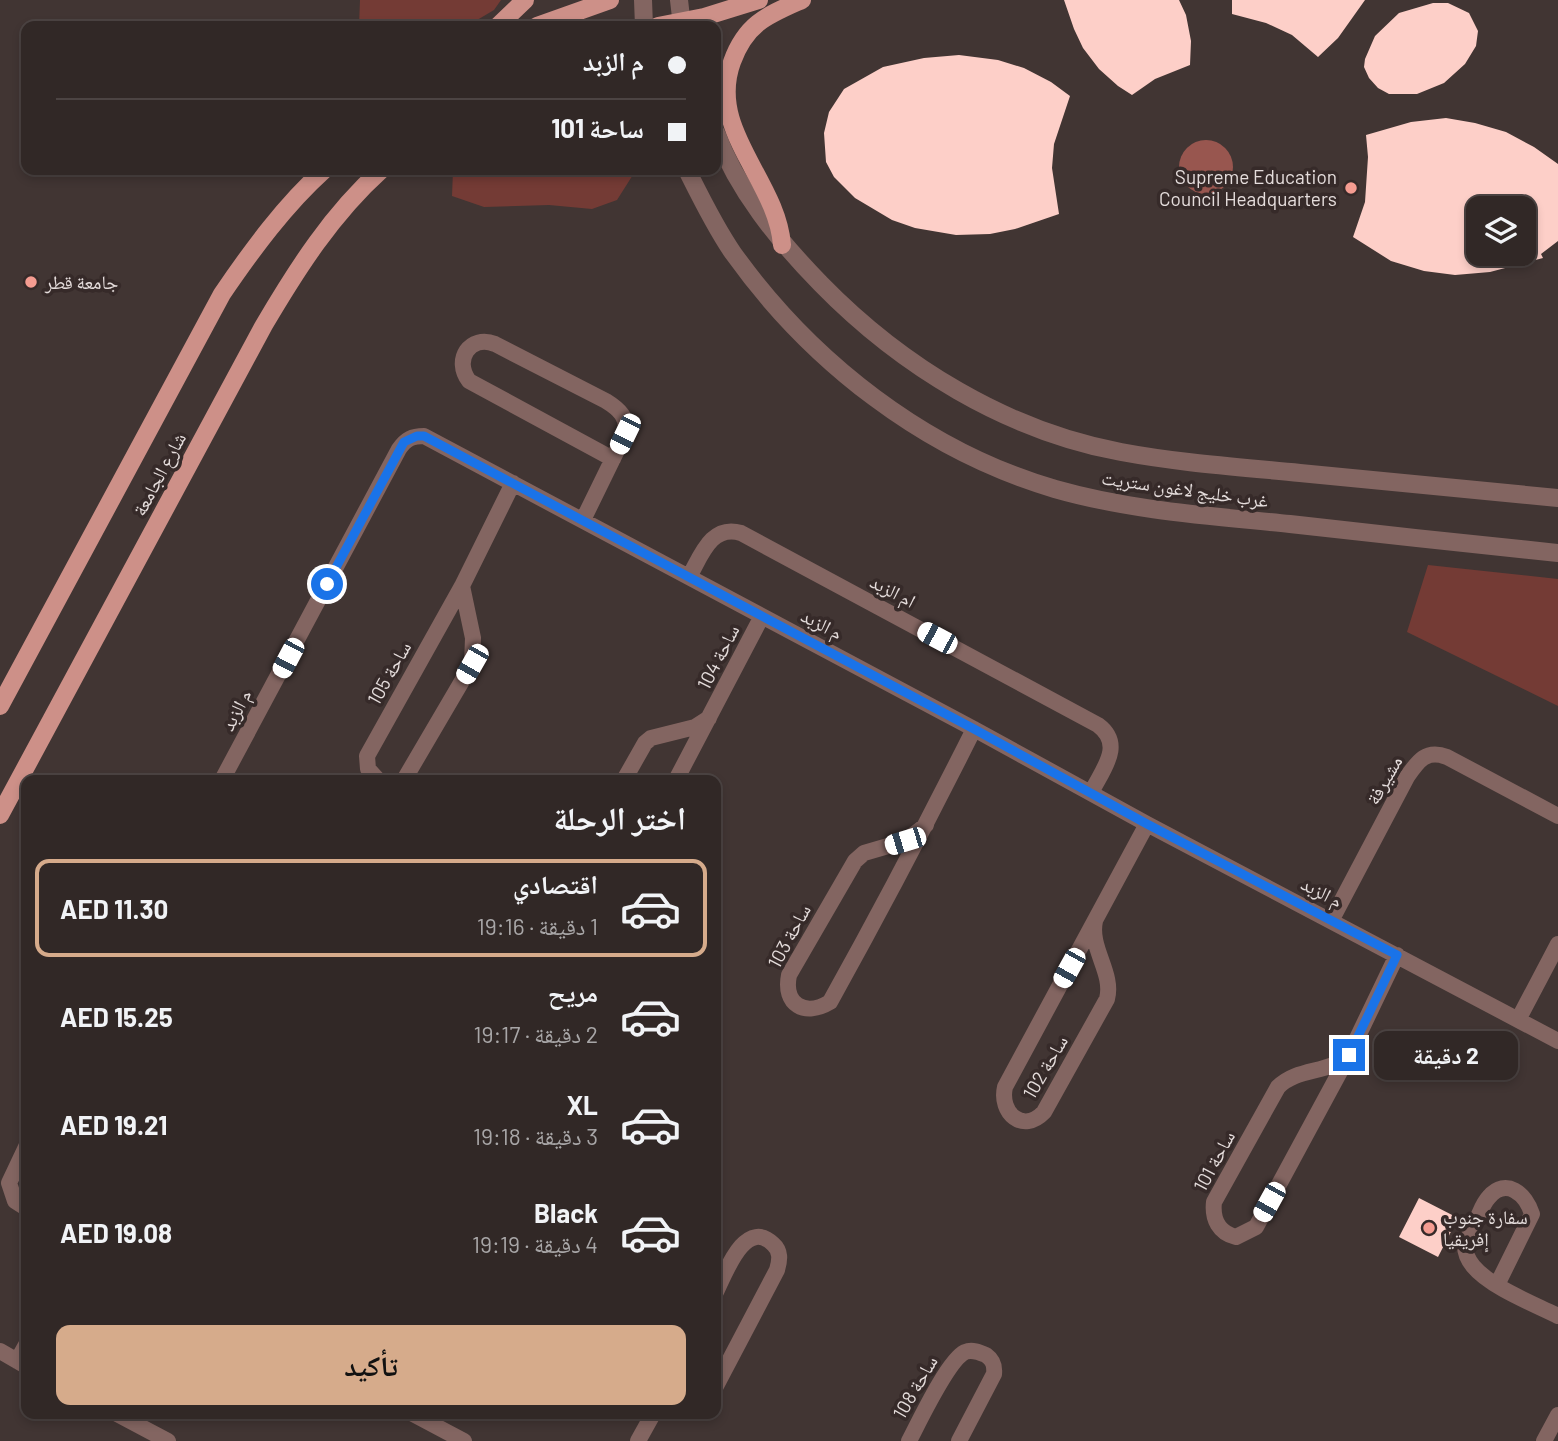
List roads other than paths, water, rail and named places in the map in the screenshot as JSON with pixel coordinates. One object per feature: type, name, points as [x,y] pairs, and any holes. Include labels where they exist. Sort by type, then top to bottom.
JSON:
[{"type":"main road","points":[[503,21],[525,0]]},
{"type":"main road","points":[[551,21],[610,0]]},
{"type":"main road","points":[[692,21],[759,0]]},
{"type":"main road","points":[[782,245],[778,216],[729,117],[727,79],[736,51],[753,28],[770,13],[802,0]]},
{"type":"main road","name":"شارع الجامعة","points":[[0,706],[222,294],[278,219],[319,175]]},
{"type":"main road","name":"شارع الجامعة","points":[[22,775],[264,325],[312,247],[375,175]]},
{"type":"main road","name":"شارع الجامعة","points":[[0,815],[21,776]]},
{"type":"street","points":[[643,0],[644,21]]},
{"type":"street","points":[[679,0],[682,21]]},
{"type":"street","name":"غرب خليج لاغون ستريت","points":[[721,142],[760,216],[782,245],[844,307],[904,357],[988,406],[1055,434],[1120,452],[1558,498]]},
{"type":"street","name":"غرب خليج لاغون ستريت","points":[[690,175],[733,252],[800,333],[846,376],[899,415],[926,432],[992,465],[1055,488],[1142,508],[1558,553]]},
{"type":"street","points":[[583,520],[612,459],[626,428],[626,422],[617,408],[489,341],[477,342],[467,351],[463,357],[462,369],[469,381],[612,459]]},
{"type":"street","name":"م الزبد","points":[[225,775],[404,442],[424,436],[1558,1041]]},
{"type":"street","name":"ساحة 105","points":[[373,775],[368,769],[367,756],[462,586],[513,483]]},
{"type":"street","name":"ام الزبد","points":[[689,577],[712,537],[725,531],[741,533],[1086,718],[1105,730],[1112,748],[1091,793]]},
{"type":"street","points":[[1501,547],[1558,566]]},
{"type":"street","points":[[407,775],[472,664],[473,638],[462,586]]},
{"type":"street","name":"ساحة 104","points":[[679,775],[762,616]]},
{"type":"street","name":"ساحة 104","points":[[627,775],[645,743],[651,738],[695,727],[710,716]]},
{"type":"street","name":"ساحة 103","points":[[926,825],[905,841],[864,853],[855,861],[789,975],[788,991],[797,1006],[813,1010],[830,1002],[926,825],[974,729]]},
{"type":"street","name":"مشيرفة","points":[[1331,921],[1407,777],[1417,763],[1429,754],[1438,753],[1447,757],[1558,816]]},
{"type":"street","name":"ساحة 102","points":[[1095,921],[1093,937],[1107,982],[1107,999],[1044,1112],[1038,1118],[1027,1122],[1018,1120],[1006,1109],[1005,1087],[1147,824]]},
{"type":"street","points":[[1518,1020],[1558,944]]},
{"type":"street","name":"ساحة 101","points":[[1349,1055],[1336,1064],[1293,1075],[1278,1087],[1214,1202],[1213,1210],[1217,1223],[1226,1234],[1236,1237],[1256,1227],[1349,1055],[1397,955]]},
{"type":"street","points":[[21,1158],[9,1183],[15,1200],[21,1204]]},
{"type":"street","points":[[1497,1284],[1532,1214],[1528,1201],[1519,1192],[1508,1188],[1497,1189],[1487,1199],[1467,1238],[1465,1248],[1475,1269],[1497,1284],[1558,1316]]},
{"type":"street","points":[[721,1282],[736,1253],[746,1241],[758,1237],[776,1247],[779,1259],[777,1270],[721,1376]]},
{"type":"street","name":"ساحة 108","points":[[909,1441],[952,1363],[970,1350],[990,1358],[995,1368],[959,1441]]},
{"type":"street","points":[[0,1351],[21,1362]]},
{"type":"street","points":[[1544,1441],[1558,1415]]},
{"type":"street","points":[[126,1419],[168,1441]]},
{"type":"street","points":[[427,1419],[464,1441]]},
{"type":"street","points":[[638,1441],[650,1419]]},
{"type":"place","name":"Supreme Education Council Headquarters","points":[[1351,188]]},
{"type":"place","name":"جامعة قطر","points":[[31,282]]},
{"type":"place","name":"سفارة جنوب إفريقيا","points":[[1429,1228]]}]
